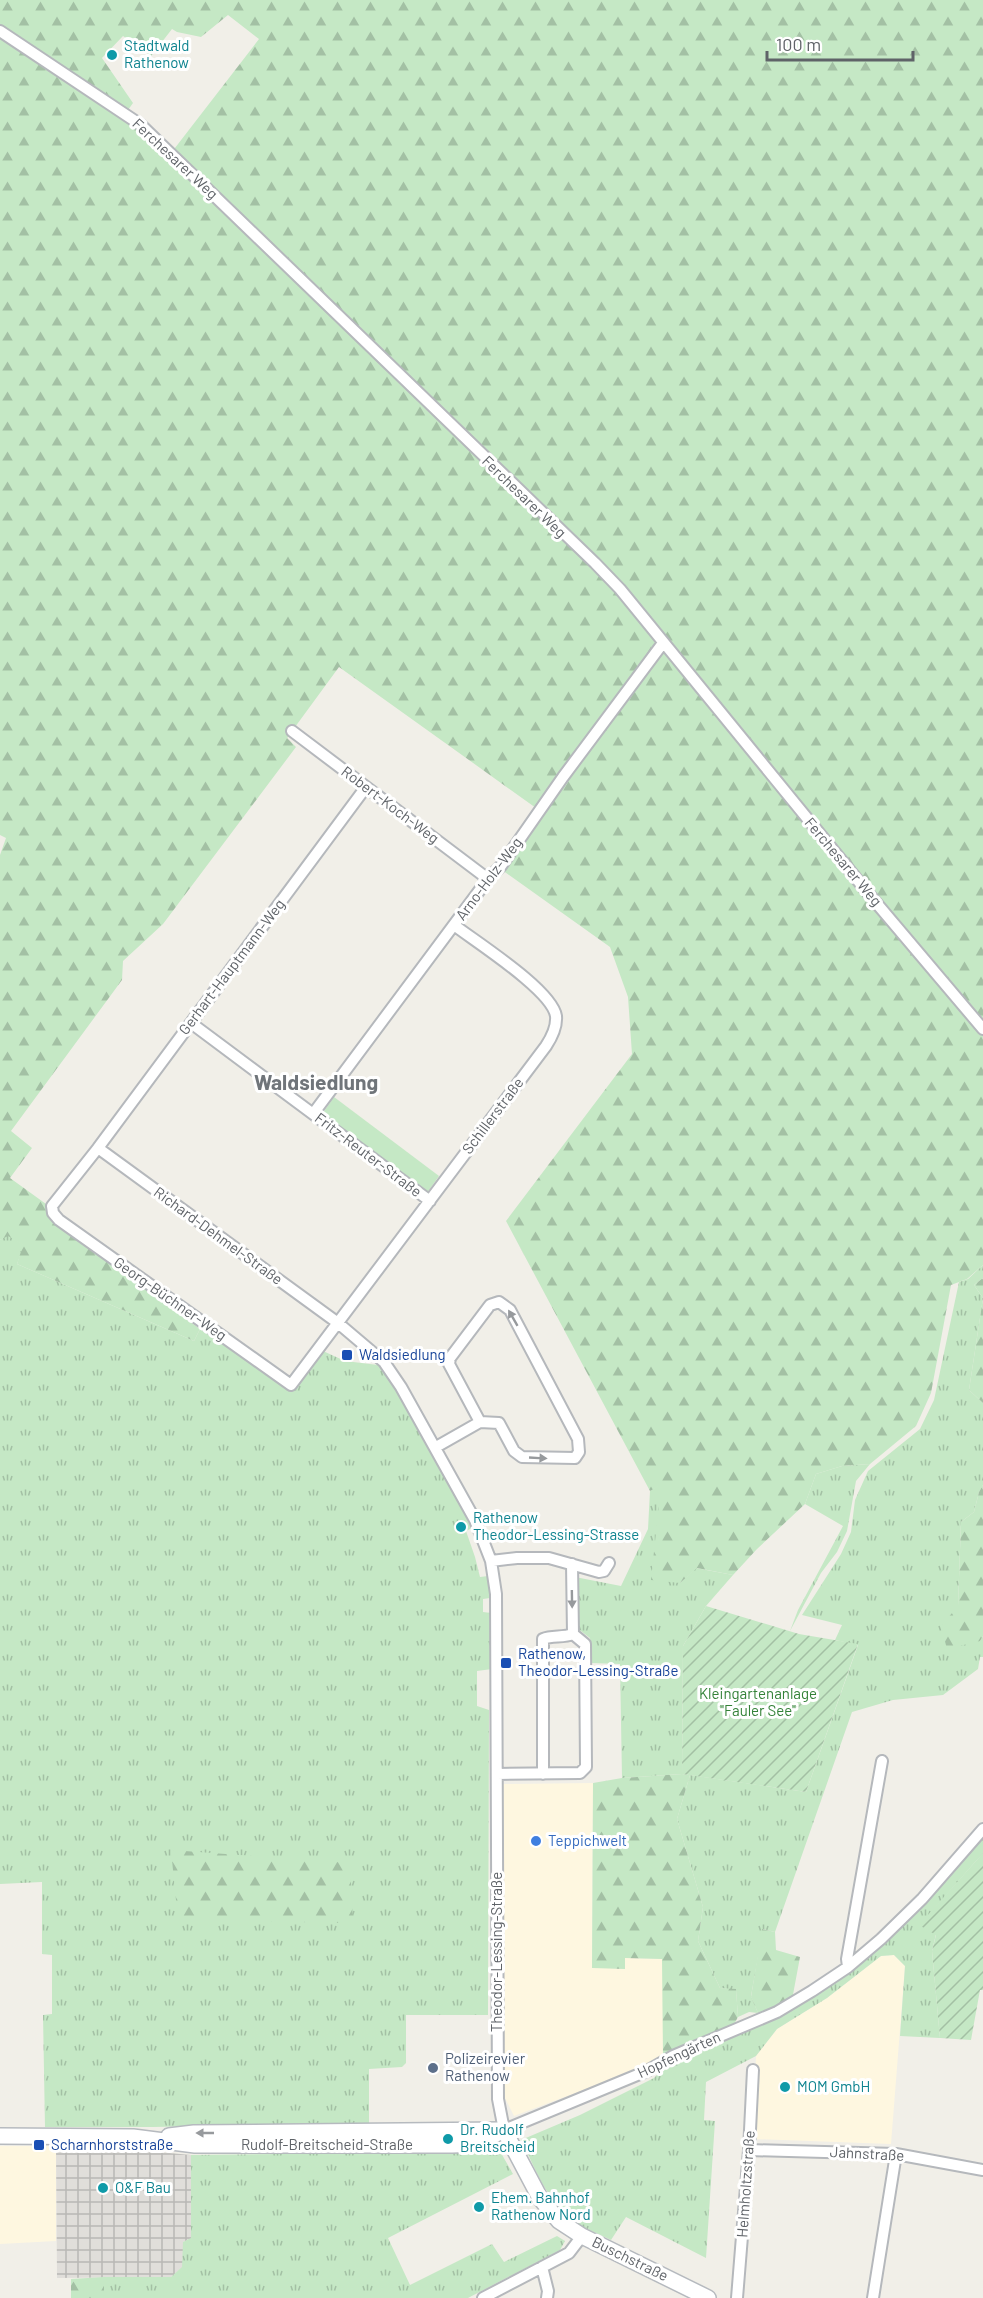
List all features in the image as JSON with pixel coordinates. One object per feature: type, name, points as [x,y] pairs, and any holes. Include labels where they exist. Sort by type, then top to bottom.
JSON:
[{"type":"street","name":"Ferchesarer Weg","points":[[0,31],[141,125],[595,563],[620,589],[663,644],[983,1029]]},
{"type":"street","name":"Arno-Holz-Weg","points":[[313,1114],[488,879],[501,866],[563,777],[663,644]]},
{"type":"street","name":"Robert-Koch-Weg","points":[[292,731],[488,879]]},
{"type":"street","name":"Gerhart-Hauptmann-Weg","points":[[98,1148],[366,787]]},
{"type":"street","name":"Schillerstraße","points":[[338,1323],[546,1046],[555,1029],[556,1015],[549,1001],[537,987],[454,925]]},
{"type":"street","name":"Fritz-Reuter-Straße","points":[[190,1023],[430,1201]]},
{"type":"street","name":"Georg-Büchner-Weg","points":[[98,1148],[52,1206],[52,1213],[58,1220],[291,1385],[338,1323]]},
{"type":"street","name":"Richard-Dehmel-Straße","points":[[98,1148],[338,1323]]},
{"type":"street","points":[[436,1447],[480,1422],[498,1423],[514,1452],[522,1457],[575,1458],[579,1452],[578,1439],[510,1310],[499,1302],[490,1305],[450,1358],[449,1364],[480,1422]]},
{"type":"street","name":"Theodor-Lessing-Straße","points":[[338,1323],[384,1362],[401,1387],[475,1520],[491,1561],[496,1594],[498,2099],[504,2130]]},
{"type":"street","points":[[491,1561],[549,1558],[599,1572],[604,1571],[609,1563]]},
{"type":"street","points":[[497,1774],[580,1773],[586,1767],[585,1644],[573,1634],[572,1564]]},
{"type":"street","points":[[543,1774],[543,1640],[548,1637],[563,1638],[573,1634]]},
{"type":"street","points":[[848,1967],[847,1959],[865,1820],[882,1761]]},
{"type":"street","name":"Hopfengärten","points":[[504,2130],[647,2072],[673,2056],[777,2012],[848,1967],[881,1939],[922,1899],[983,1829]]},
{"type":"street","name":"Helmholtzstraße","points":[[737,2298],[753,2070]]},
{"type":"street","name":"Rudolf-Breitscheid-Straße","points":[[0,2136],[147,2138],[195,2145],[452,2145],[476,2144],[504,2130]]},
{"type":"street","name":"Buschstraße","points":[[504,2130],[546,2208],[567,2227],[708,2298]]},
{"type":"street","name":"Jahnstraße","points":[[749,2150],[896,2154],[983,2170]]},
{"type":"street","points":[[873,2298],[896,2154]]},
{"type":"street","points":[[483,2298],[569,2253],[582,2236]]},
{"type":"street","points":[[542,2267],[548,2291],[547,2298]]},
{"type":"shaded area","points":[[593,1783],[592,1967],[625,1969],[625,1958],[663,1959],[663,2057],[626,2074],[514,2116],[504,2096],[502,1784]]},
{"type":"shaded area","points":[[894,1955],[905,1966],[891,2144],[752,2139],[756,2056],[777,2029],[827,1998],[881,1956]]},
{"type":"shaded area","points":[[0,2146],[56,2146],[56,2241],[0,2244]]},
{"type":"shaded area","points":[[56,2146],[93,2146],[191,2155],[191,2239],[183,2242],[183,2267],[171,2277],[57,2278]]},
{"type":"green space","points":[[0,0],[983,0],[983,1265],[967,1279],[951,1285],[931,1393],[916,1426],[870,1464],[842,1466],[816,1474],[805,1504],[733,1575],[697,1568],[680,1583],[651,1580],[661,1485],[650,1491],[506,1221],[632,1054],[628,997],[610,947],[502,870],[543,813],[339,667],[287,738],[296,747],[163,924],[123,961],[122,980],[11,1131],[32,1148],[10,1178],[46,1204],[53,1223],[200,1329],[194,1341],[17,1264],[23,1245],[8,1236],[0,1240],[0,855],[6,838],[0,835]],"holes":[[[228,15],[259,39],[168,157],[123,117],[133,103],[102,58],[123,36],[151,56],[172,29],[201,37]]]},
{"type":"green space","points":[[334,1097],[439,1176],[427,1193],[322,1114]]},
{"type":"green space","points":[[8,1235],[24,1245],[17,1264],[194,1341],[200,1329],[287,1388],[323,1351],[345,1361],[378,1365],[395,1387],[472,1528],[466,1531],[480,1577],[488,1576],[490,1598],[483,1599],[483,1612],[491,1613],[492,1669],[477,1671],[477,1706],[489,1710],[488,2015],[406,2015],[406,2063],[402,2067],[369,2069],[369,2123],[45,2127],[43,2015],[52,2014],[52,1955],[42,1954],[42,1882],[0,1884],[0,1240]]},
{"type":"green space","points":[[983,1265],[983,1278],[974,1285],[983,1298],[969,1390],[983,1403],[983,1485],[974,1512],[961,1522],[958,1606],[980,1641],[983,1636],[983,1657],[980,1657],[978,1669],[943,1695],[893,1700],[852,1712],[775,1932],[763,1929],[751,1996],[758,2013],[749,2012],[738,2017],[736,1990],[720,1988],[698,1941],[703,1907],[677,1819],[690,1775],[806,1792],[858,1645],[835,1640],[842,1625],[802,1615],[841,1554],[851,1532],[855,1500],[868,1471],[920,1429],[934,1400],[959,1282],[968,1279]]},
{"type":"green space","points":[[983,1278],[983,1298],[974,1285]]},
{"type":"green space","points":[[983,1298],[983,1403],[969,1390]]},
{"type":"green space","points":[[870,1464],[856,1481],[847,1531],[837,1552],[821,1573],[790,1631],[798,1610],[843,1526],[805,1504],[816,1474],[842,1466]]},
{"type":"green space","points":[[661,1484],[680,1583],[696,1568],[733,1575],[706,1606],[683,1646],[682,1774],[622,1778],[620,1664],[591,1663],[590,1638],[577,1628],[575,1577],[621,1586],[648,1529],[650,1491]]},
{"type":"green space","points":[[983,1485],[983,1636],[980,1641],[947,1649],[941,1626],[958,1606],[961,1522],[974,1512]]},
{"type":"green space","name":"Kleingartenanlage \"Fauler See\"","points":[[706,1606],[799,1634],[858,1644],[806,1792],[682,1774],[683,1646]]},
{"type":"green space","points":[[690,1775],[677,1819],[703,1907],[698,1941],[720,1988],[736,1989],[738,2017],[733,2026],[669,2052],[663,2057],[662,1959],[625,1958],[625,1969],[592,1968],[593,1783],[622,1778]]},
{"type":"green space","points":[[983,1834],[983,1853],[920,1925],[936,1934],[932,1951],[940,2038],[900,2036],[905,1966],[894,1955],[881,1956],[827,1998],[777,2029],[756,2056],[706,2082],[704,2120],[715,2121],[706,2258],[626,2217],[611,2240],[578,2224],[556,2205],[521,2140],[580,2115],[654,2078],[671,2061],[845,1973]]},
{"type":"green space","points":[[171,1850],[350,1863],[353,1923],[178,1920]]},
{"type":"green space","points":[[983,1853],[983,1990],[980,1990],[971,2040],[940,2038],[932,1951],[936,1935],[919,1925]]},
{"type":"green space","points":[[762,1929],[775,1932],[776,1950],[800,1957],[792,2000],[774,2011],[758,2013],[751,1997]]},
{"type":"green space","points":[[501,2153],[513,2174],[388,2238],[410,2285],[492,2244],[504,2262],[557,2236],[565,2241],[560,2250],[468,2298],[104,2298],[104,2277],[171,2277],[182,2267],[183,2242],[191,2238],[191,2155]]},
{"type":"green space","points":[[104,2277],[104,2298],[71,2298],[71,2279]]},
{"type":"place","name":"Stadtwald Rathenow","points":[[112,55]]},
{"type":"place","name":"Waldsiedlung","points":[[347,1355]]},
{"type":"place","name":"Rathenow Theodor-Lessing-Strasse","points":[[461,1527]]},
{"type":"place","name":"Rathenow, Theodor-Lessing-Straße","points":[[506,1663]]},
{"type":"place","name":"Teppichwelt","points":[[536,1841]]},
{"type":"place","name":"Polizeirevier Rathenow","points":[[433,2068]]},
{"type":"place","name":"MOM GmbH","points":[[785,2087]]},
{"type":"place","name":"Dr. Rudolf Breitscheid","points":[[448,2139]]},
{"type":"place","name":"Scharnhorststraße","points":[[39,2145]]},
{"type":"place","name":"O&F Bau","points":[[103,2188]]},
{"type":"place","name":"Ehem. Bahnhof Rathenow Nord","points":[[479,2207]]},
{"type":"district","name":"Waldsiedlung","points":[[316,1083]]}]
